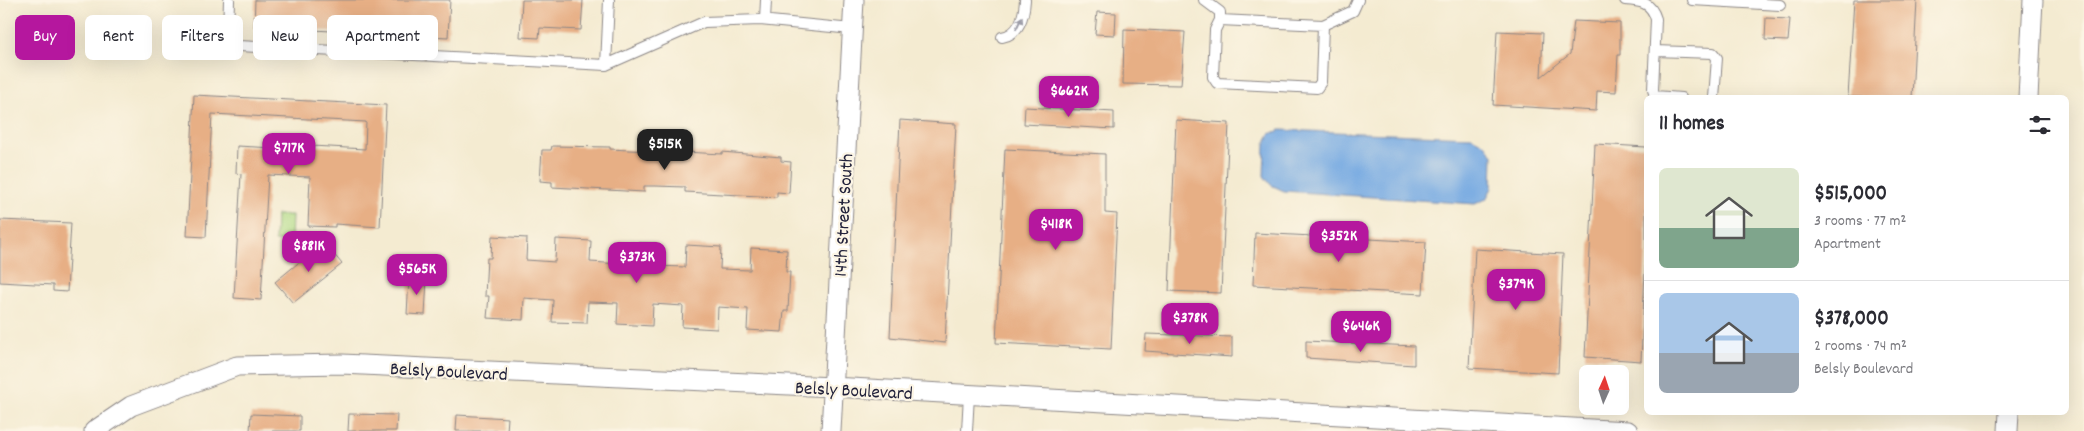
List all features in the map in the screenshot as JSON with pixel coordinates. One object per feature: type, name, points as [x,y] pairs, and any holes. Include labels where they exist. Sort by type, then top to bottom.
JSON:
[{"type":"street","name":"14th Street South","points":[[831,431],[854,0]]},
{"type":"street","points":[[2028,95],[2034,0]]},
{"type":"street","name":"Belsly Boulevard","points":[[94,431],[131,406],[237,366],[342,364],[969,394],[1628,431]]},
{"type":"street","points":[[2008,431],[2009,415]]},
{"type":"lane","points":[[229,0],[228,32],[233,44],[239,46],[606,65],[704,22],[765,20],[852,29]]},
{"type":"lane","points":[[606,65],[609,0]]},
{"type":"lane","points":[[765,20],[766,0]]},
{"type":"lane","points":[[1002,37],[1011,35],[1018,28],[1022,20],[1025,0]]},
{"type":"lane","points":[[1204,0],[1220,12],[1220,20],[1215,30],[1213,77],[1217,83],[1317,88],[1321,82],[1323,25]]},
{"type":"lane","points":[[1220,20],[1323,25],[1353,10],[1358,0]]},
{"type":"lane","points":[[1625,0],[1641,1],[1649,5],[1656,19],[1653,90],[1655,95]]},
{"type":"lane","points":[[1692,0],[1780,5]]},
{"type":"lane","points":[[1655,51],[1713,53],[1717,58],[1714,95]]},
{"type":"lane","points":[[967,431],[969,394]]},
{"type":"green space","points":[[276,215],[292,215],[291,242],[275,241]]},
{"type":"water","points":[[1280,130],[1472,137],[1485,144],[1493,155],[1492,188],[1486,199],[1475,204],[1284,191],[1271,185],[1264,176],[1265,144],[1270,134]]},
{"type":"building","points":[[255,0],[450,0],[448,37],[438,36],[438,15],[327,15],[327,31],[317,30],[317,15],[254,15]]},
{"type":"building","points":[[522,0],[583,0],[581,30],[540,28],[539,38],[520,37]]},
{"type":"building","points":[[1854,0],[1917,0],[1912,95],[1848,95]]},
{"type":"building","points":[[1097,12],[1116,13],[1115,35],[1095,34]]},
{"type":"building","points":[[1766,18],[1790,19],[1788,41],[1765,40]]},
{"type":"building","points":[[1574,21],[1620,23],[1620,55],[1618,55],[1616,92],[1597,91],[1596,111],[1493,105],[1497,31],[1543,33],[1541,77],[1570,54]]},
{"type":"building","points":[[1124,29],[1185,32],[1181,85],[1123,84]]},
{"type":"building","points":[[194,95],[386,105],[380,227],[335,224],[335,227],[308,226],[310,177],[268,175],[261,300],[234,298],[241,174],[236,173],[237,146],[312,150],[312,146],[365,149],[366,122],[212,114],[206,237],[187,236]]},
{"type":"building","points":[[1025,107],[1114,112],[1114,129],[1024,124]]},
{"type":"building","points":[[900,120],[956,124],[945,343],[890,337]]},
{"type":"building","points":[[1176,120],[1229,123],[1221,293],[1169,291]]},
{"type":"building","points":[[1595,144],[1644,147],[1644,293],[1641,361],[1585,357]]},
{"type":"building","points":[[552,146],[610,147],[610,149],[648,151],[648,155],[675,157],[684,156],[684,152],[722,154],[722,152],[781,157],[781,161],[791,162],[789,193],[777,192],[777,197],[685,192],[685,187],[644,186],[644,192],[552,187],[552,182],[540,181],[542,150],[551,150]]},
{"type":"building","points":[[1005,149],[1105,154],[1105,213],[1117,214],[1111,349],[996,343]]},
{"type":"building","points":[[0,220],[71,223],[67,292],[53,291],[53,285],[0,282]]},
{"type":"building","points":[[1255,233],[1426,242],[1423,294],[1253,285]]},
{"type":"building","points":[[492,236],[527,238],[526,260],[555,262],[556,239],[591,241],[590,262],[620,264],[621,242],[656,243],[655,266],[685,267],[686,245],[721,247],[720,269],[750,270],[751,248],[787,250],[786,272],[790,272],[788,311],[784,311],[782,332],[747,330],[748,309],[718,307],[717,329],[682,327],[683,306],[653,304],[652,326],[617,324],[618,303],[588,302],[587,323],[552,322],[553,300],[524,298],[523,320],[487,318],[489,296],[485,296],[487,258],[491,258]]},
{"type":"building","points":[[324,242],[342,264],[293,303],[275,282]]},
{"type":"building","points":[[1475,249],[1563,254],[1558,373],[1469,368]]},
{"type":"building","points":[[409,278],[427,279],[425,315],[407,314]]},
{"type":"building","points":[[1146,334],[1232,337],[1232,357],[1145,351]]},
{"type":"building","points":[[1306,341],[1414,346],[1414,365],[1306,358]]},
{"type":"building","points":[[251,414],[300,416],[300,431],[250,431]]},
{"type":"building","points":[[349,414],[397,415],[396,431],[348,431]]},
{"type":"building","points":[[457,415],[508,418],[507,431],[456,431]]}]
